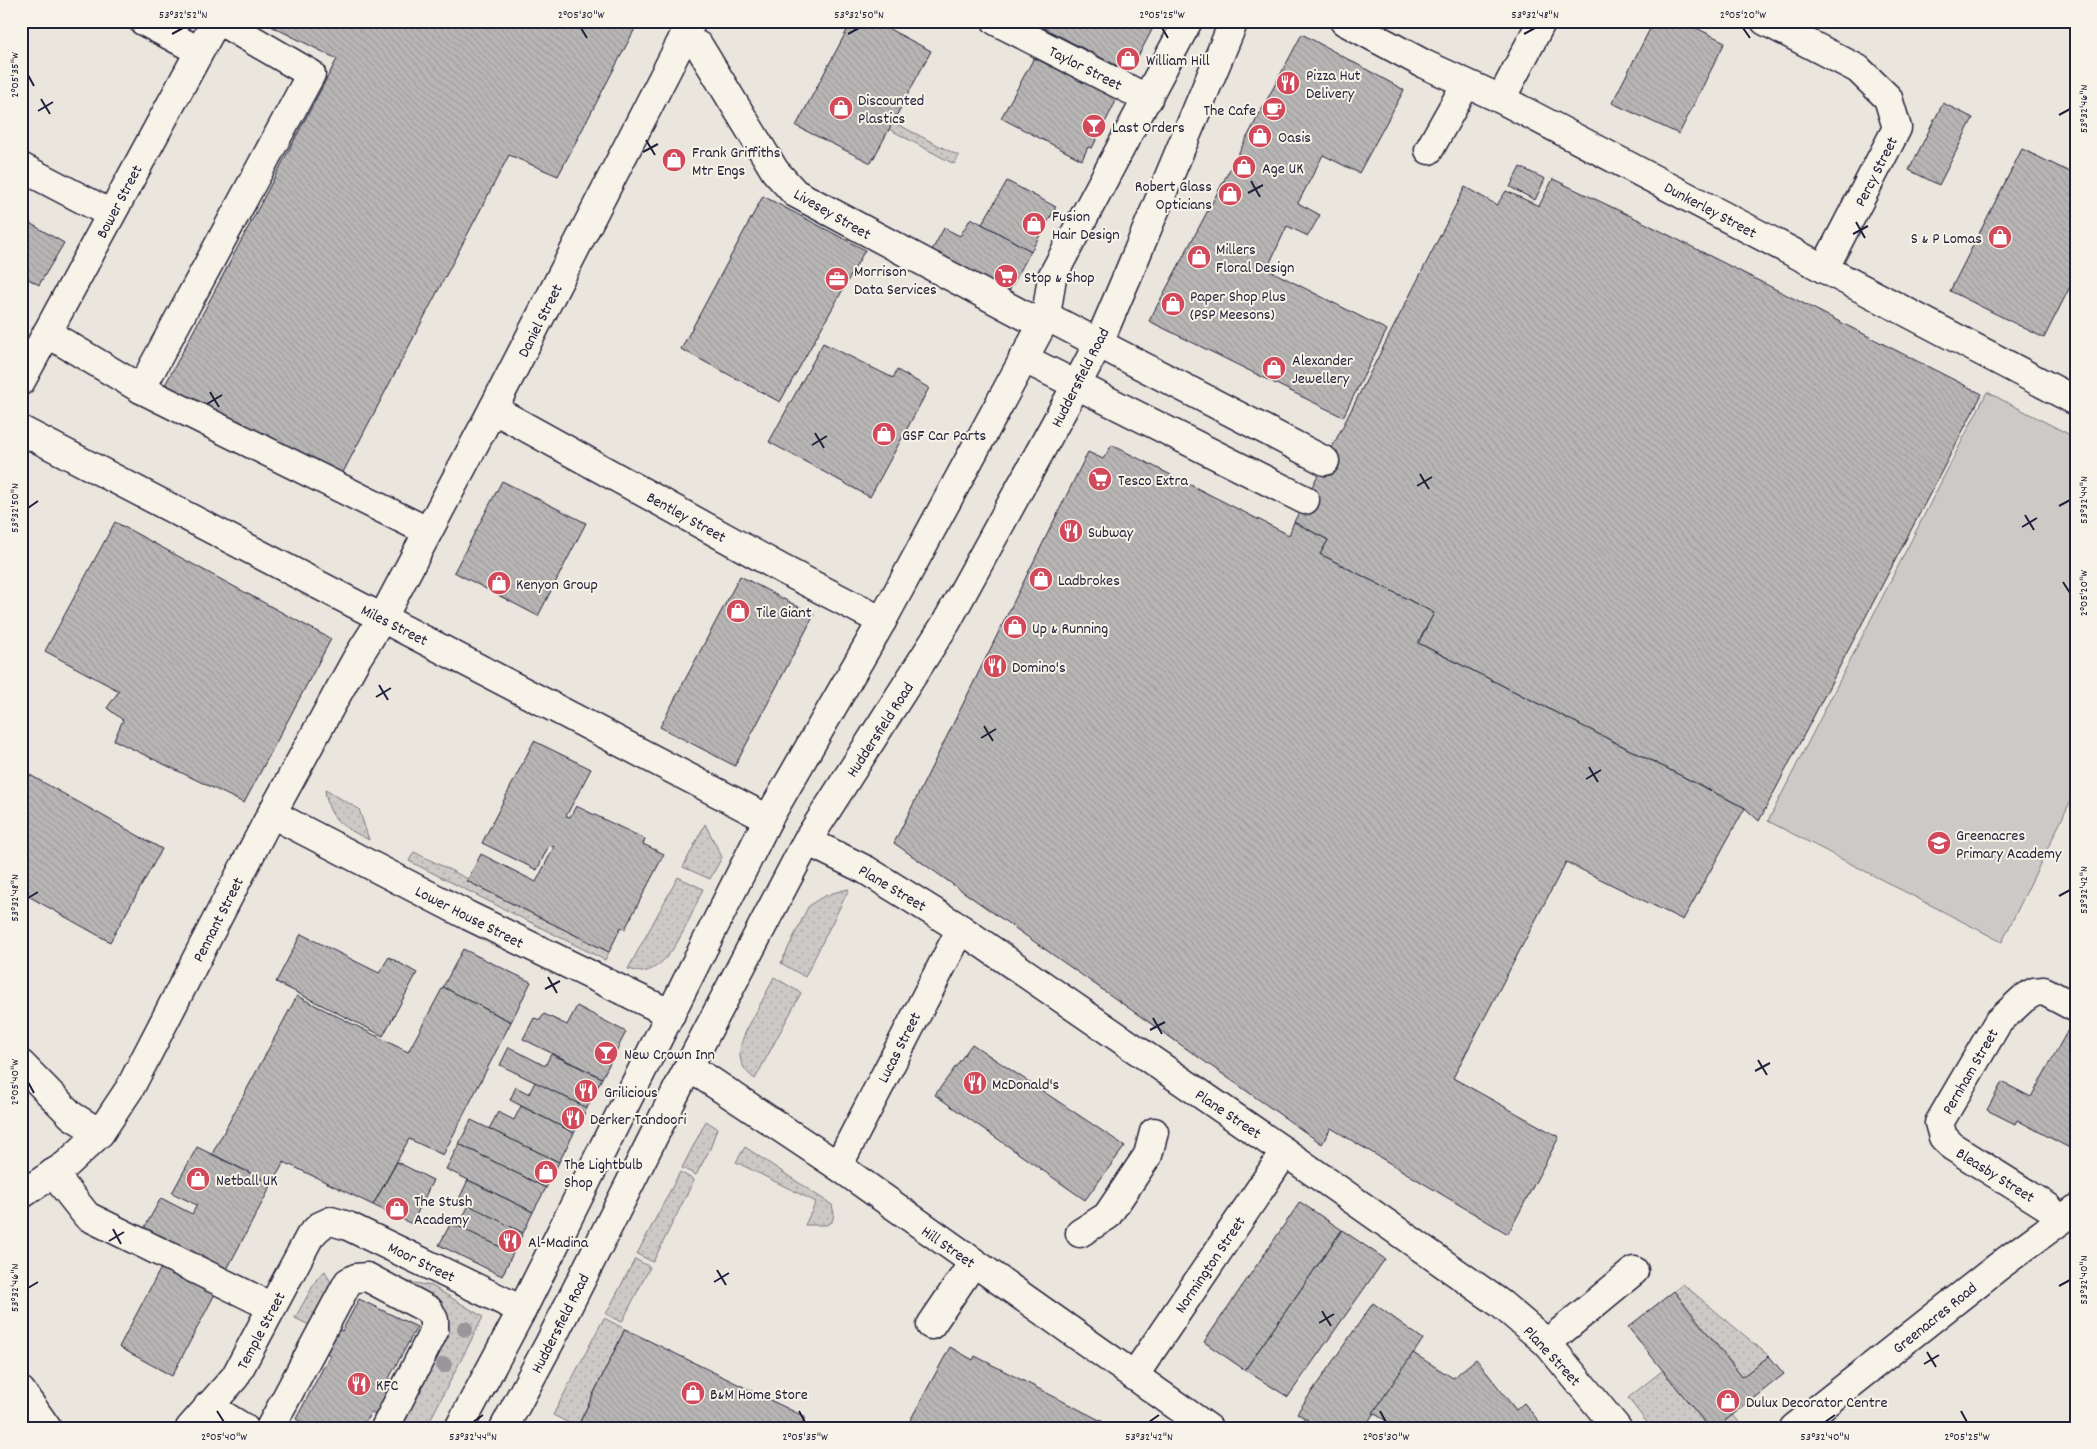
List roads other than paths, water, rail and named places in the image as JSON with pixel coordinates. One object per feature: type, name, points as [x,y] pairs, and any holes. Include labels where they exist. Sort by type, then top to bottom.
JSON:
[{"type":"street","points":[[143,21],[199,51]]},
{"type":"street","name":"Bower Street","points":[[21,381],[216,21]]},
{"type":"street","points":[[141,389],[311,74],[220,21]]},
{"type":"street","name":"Taylor Street","points":[[996,21],[1148,99]]},
{"type":"street","points":[[459,1428],[522,1310],[768,819],[882,621],[1044,320],[1052,277],[1188,21]]},
{"type":"street","name":"Huddersfield Road","points":[[504,1428],[550,1342],[688,1068],[807,841],[946,623],[1099,342],[1234,21]]},
{"type":"street","name":"Dunkerley Street","points":[[1344,21],[1424,64],[1502,99],[2076,401]]},
{"type":"street","points":[[1502,99],[1542,21]]},
{"type":"street","name":"Percy Street","points":[[1765,21],[1858,69],[1888,98],[1897,128],[1824,269]]},
{"type":"street","name":"Livesey Street","points":[[687,30],[699,46],[775,171],[795,192],[984,295],[1099,342],[1325,461]]},
{"type":"street","name":"Daniel Street","points":[[383,617],[493,409],[687,30]]},
{"type":"street","points":[[1429,150],[1466,84]]},
{"type":"street","points":[[21,168],[111,214]]},
{"type":"street","points":[[47,334],[141,389],[427,531]]},
{"type":"street","points":[[1022,358],[1305,500]]},
{"type":"street","name":"Bentley Street","points":[[493,409],[782,569],[882,621]]},
{"type":"street","name":"Miles Street","points":[[21,430],[768,819]]},
{"type":"street","name":"Pennant Street","points":[[21,1195],[67,1164],[100,1132],[141,1069],[272,814],[357,658],[383,617]]},
{"type":"street","name":"Lower House Street","points":[[272,814],[458,910],[671,1014]]},
{"type":"street","name":"Plane Street","points":[[807,841],[866,870],[961,929],[1285,1152],[1501,1304],[1546,1343],[1618,1428]]},
{"type":"street","name":"Lucas Street","points":[[838,1166],[961,929]]},
{"type":"street","name":"Pernham Street","points":[[1939,1123],[1998,1022],[2023,999],[2034,992],[2044,991],[2076,1008]]},
{"type":"street","points":[[21,1064],[72,1116],[100,1132]]},
{"type":"street","name":"Hill Street","points":[[688,1068],[838,1166],[1208,1428]]},
{"type":"street","name":"Bleasby Street","points":[[1939,1123],[1943,1137],[1953,1147],[2048,1206],[2068,1215]]},
{"type":"street","points":[[1080,1232],[1107,1216],[1148,1155],[1154,1132]]},
{"type":"street","name":"Normington Street","points":[[1134,1376],[1285,1152]]},
{"type":"street","points":[[52,1173],[86,1216],[272,1306]]},
{"type":"street","name":"Greenacres Road","points":[[1794,1428],[1999,1266],[2068,1215]]},
{"type":"street","name":"Moor Street","points":[[320,1226],[331,1221],[348,1226],[522,1310]]},
{"type":"street","name":"Temple Street","points":[[190,1428],[235,1377],[310,1236],[320,1226]]},
{"type":"street","points":[[931,1325],[973,1263]]},
{"type":"street","points":[[1546,1343],[1634,1271]]},
{"type":"street","points":[[270,1428],[348,1282],[356,1278],[366,1277],[429,1310],[434,1320],[434,1331],[385,1428]]},
{"type":"street","points":[[21,1391],[47,1428]]},
{"type":"street","points":[[208,1406],[244,1428]]},
{"type":"place","name":"William Hill","points":[[1128,59]]},
{"type":"place","name":"Pizza Hut Delivery","points":[[1288,83]]},
{"type":"place","name":"Discounted Plastics","points":[[841,108]]},
{"type":"place","name":"The Cafe","points":[[1274,109]]},
{"type":"place","name":"Last Orders","points":[[1094,126]]},
{"type":"place","name":"Oasis","points":[[1260,136]]},
{"type":"place","name":"Frank Griffiths Mtr Engs","points":[[674,160]]},
{"type":"place","name":"Age UK","points":[[1244,167]]},
{"type":"place","name":"Robert Glass Opticians","points":[[1230,194]]},
{"type":"place","name":"Fusion Hair Design","points":[[1034,224]]},
{"type":"place","name":"S & P Lomas","points":[[2000,237]]},
{"type":"place","name":"Millers Floral Design","points":[[1199,257]]},
{"type":"place","name":"Stop & Shop","points":[[1006,276]]},
{"type":"place","name":"Morrison Data Services","points":[[837,279]]},
{"type":"place","name":"Paper Shop Plus (PSP Meesons)","points":[[1173,304]]},
{"type":"place","name":"Alexander Jewellery","points":[[1274,368]]},
{"type":"place","name":"GSF Car Parts","points":[[884,434]]},
{"type":"place","name":"Tesco Extra","points":[[1100,479]]},
{"type":"place","name":"Subway","points":[[1071,531]]},
{"type":"place","name":"Ladbrokes","points":[[1041,579]]},
{"type":"place","name":"Kenyon Group","points":[[499,583]]},
{"type":"place","name":"Tile Giant","points":[[738,611]]},
{"type":"place","name":"Up & Running","points":[[1015,627]]},
{"type":"place","name":"Domino's","points":[[995,666]]},
{"type":"place","name":"Greenacres Primary Academy","points":[[1939,843]]},
{"type":"place","name":"New Crown Inn","points":[[606,1053]]},
{"type":"place","name":"McDonald's","points":[[975,1083]]},
{"type":"place","name":"Grilicious","points":[[586,1091]]},
{"type":"place","name":"Derker Tandoori","points":[[573,1118]]},
{"type":"place","name":"The Lightbulb Shop","points":[[546,1172]]},
{"type":"place","name":"Netball UK","points":[[198,1179]]},
{"type":"place","name":"The Stush Academy","points":[[397,1209]]},
{"type":"place","name":"Al-Madina","points":[[510,1241]]},
{"type":"place","name":"KFC","points":[[359,1384]]},
{"type":"place","name":"B&M Home Store","points":[[693,1393]]},
{"type":"place","name":"Dulux Decorator Centre","points":[[1728,1401]]}]
